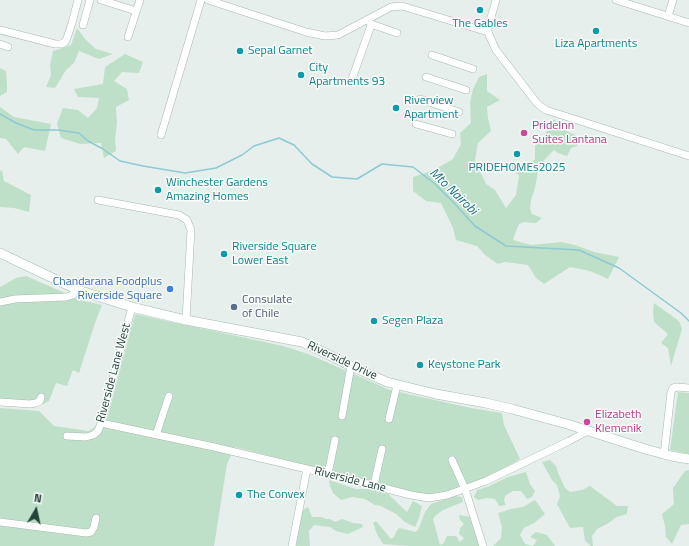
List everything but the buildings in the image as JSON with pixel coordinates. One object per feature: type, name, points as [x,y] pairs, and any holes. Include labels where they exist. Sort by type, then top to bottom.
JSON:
[{"type":"street","points":[[0,30],[55,44],[61,44],[66,40],[70,31],[78,0]]},
{"type":"street","points":[[83,25],[90,0]]},
{"type":"street","points":[[101,0],[136,11]]},
{"type":"street","points":[[128,37],[140,0]]},
{"type":"street","points":[[160,135],[201,0]]},
{"type":"street","points":[[210,0],[306,32],[326,36],[338,35],[369,22],[391,7],[402,6],[488,32]]},
{"type":"street","points":[[496,0],[488,26],[488,32],[496,50],[536,102],[546,110],[689,156]]},
{"type":"street","points":[[616,0],[689,23]]},
{"type":"street","points":[[668,16],[673,0]]},
{"type":"street","points":[[369,22],[397,33]]},
{"type":"street","points":[[352,79],[369,22]]},
{"type":"street","points":[[0,44],[8,47]]},
{"type":"street","points":[[432,55],[473,68]]},
{"type":"street","points":[[426,78],[466,90]]},
{"type":"street","points":[[420,99],[459,112]]},
{"type":"street","points":[[416,124],[452,134]]},
{"type":"street","points":[[98,200],[179,215],[187,220],[190,230],[186,320]]},
{"type":"street","name":"Riverside Drive","points":[[0,253],[78,290],[132,307],[186,320],[302,342],[387,382],[436,394],[493,405],[567,424],[645,450],[689,459]]},
{"type":"street","points":[[0,302],[15,299],[66,297],[73,295],[78,290]]},
{"type":"street","name":"Riverside Lane West","points":[[67,436],[86,437],[93,435],[98,430],[132,307]]},
{"type":"street","points":[[342,416],[351,366]]},
{"type":"street","points":[[389,419],[397,385]]},
{"type":"street","points":[[664,455],[672,390],[674,387],[689,388]]},
{"type":"street","points":[[156,435],[169,396]]},
{"type":"street","points":[[0,402],[30,404],[40,401],[41,397]]},
{"type":"street","name":"Riverside Lane","points":[[101,423],[191,442],[411,495],[429,498],[447,495],[486,481],[588,431]]},
{"type":"street","points":[[328,474],[335,440]]},
{"type":"street","points":[[374,485],[382,449]]},
{"type":"street","points":[[452,460],[465,489],[484,546]]},
{"type":"street","points":[[292,546],[307,469]]},
{"type":"street","points":[[0,522],[86,533],[90,532],[94,527],[96,518]]},
{"type":"green space","points":[[77,28],[85,39],[96,49],[113,54],[99,59],[79,51],[74,63],[66,70],[55,88],[46,87],[51,75],[50,65],[53,51],[71,45]]},
{"type":"green space","points":[[125,54],[143,62],[139,73],[122,72],[114,81],[127,89],[129,100],[116,107],[116,151],[104,158],[101,143],[80,144],[61,138],[57,124],[63,108],[78,110],[88,118],[97,108],[99,98],[78,97],[74,89],[103,84],[105,67]]},
{"type":"green space","points":[[0,68],[6,71],[7,92],[0,96]]},
{"type":"green space","points":[[487,74],[487,91],[500,100],[487,107],[491,131],[478,143],[475,160],[486,184],[495,190],[506,208],[516,195],[519,176],[511,167],[515,162],[523,169],[535,159],[535,146],[548,130],[554,119],[563,129],[575,135],[580,140],[577,146],[571,148],[567,156],[554,150],[545,159],[538,171],[530,209],[532,214],[542,218],[536,223],[524,222],[519,224],[513,240],[531,245],[561,242],[594,252],[619,257],[608,279],[590,271],[570,267],[544,284],[536,278],[528,265],[505,262],[498,264],[485,255],[477,246],[456,240],[453,228],[441,203],[426,201],[413,191],[413,177],[434,170],[453,159],[461,144],[460,133],[471,123],[470,103],[473,89],[479,77]]},
{"type":"green space","points":[[0,107],[14,117],[51,124],[45,151],[24,147],[18,154],[6,139],[0,138]]},
{"type":"green space","points":[[2,170],[4,181],[31,195],[29,212],[14,208],[0,207],[0,171]]},
{"type":"green space","points":[[26,276],[76,299],[102,305],[79,373],[73,370],[67,386],[56,383],[49,401],[43,404],[0,401],[0,287],[16,278]]},
{"type":"green space","points":[[654,303],[679,321],[682,329],[671,366],[668,348],[661,343],[668,334],[654,322]]},
{"type":"green space","points":[[135,314],[283,346],[308,354],[390,390],[471,408],[502,413],[504,425],[520,459],[500,471],[458,489],[429,496],[235,447],[227,464],[214,546],[0,546],[0,408],[39,411],[54,426],[89,431],[107,419]]},
{"type":"green space","points":[[678,392],[689,393],[689,454],[670,450]]},
{"type":"green space","points":[[550,460],[556,466],[565,488],[570,492],[582,490],[590,486],[617,506],[628,506],[627,514],[617,517],[597,529],[592,536],[593,546],[585,541],[583,527],[570,528],[557,504],[560,496],[557,485],[552,480],[542,462]]},
{"type":"green space","points":[[689,470],[689,524],[681,525],[672,544],[666,537],[662,514],[674,504],[673,488],[685,471]]},
{"type":"green space","points":[[526,472],[530,484],[535,491],[532,497],[527,499],[521,491],[513,491],[505,496],[504,501],[506,505],[499,506],[495,499],[487,498],[478,500],[474,497],[477,490],[508,477]]},
{"type":"green space","points":[[329,480],[356,489],[373,489],[387,493],[407,512],[413,501],[422,506],[415,527],[405,522],[396,514],[365,499],[352,497],[341,500],[333,493]]},
{"type":"green space","points":[[454,496],[462,497],[463,502],[443,510],[433,519],[440,545],[444,543],[447,536],[456,536],[460,542],[464,538],[459,534],[460,528],[464,524],[460,520],[459,515],[470,517],[479,546],[408,546],[383,544],[377,534],[373,523],[376,521],[391,539],[394,537],[399,528],[416,532],[425,512],[431,504]]},
{"type":"green space","points":[[535,500],[545,514],[534,523],[524,528],[520,535],[525,544],[533,546],[493,546],[501,538],[502,527],[498,513],[523,507]]},
{"type":"green space","points":[[308,507],[312,517],[321,517],[335,522],[342,519],[353,523],[362,524],[363,527],[348,534],[336,531],[330,527],[314,525],[309,531],[310,546],[296,546],[299,521],[303,510]]},
{"type":"green space","points":[[536,532],[547,535],[555,546],[533,546],[537,540],[530,537]]},
{"type":"waterway","name":"Mto Nairobi","points":[[0,114],[16,123],[34,130],[58,130],[79,133],[88,141],[120,161],[185,173],[216,168],[242,155],[254,146],[279,138],[294,145],[312,164],[332,177],[357,179],[382,164],[413,167],[435,184],[475,226],[506,246],[579,250],[619,268],[681,313],[689,321]]},
{"type":"place","name":"The Gables","points":[[480,10]]},
{"type":"place","name":"Liza Apartments","points":[[596,31]]},
{"type":"place","name":"Sepal Garnet","points":[[240,51]]},
{"type":"place","name":"City Apartments 93","points":[[301,75]]},
{"type":"place","name":"Riverview Apartment","points":[[396,108]]},
{"type":"place","name":"PrideInn Suites Lantana","points":[[524,133]]},
{"type":"place","name":"PRIDEHOMEs2025","points":[[517,154]]},
{"type":"place","name":"Winchester Gardens Amazing Homes","points":[[158,190]]},
{"type":"place","name":"Riverside Square Lower East","points":[[224,254]]},
{"type":"place","name":"Chandarana Foodplus Riverside Square","points":[[170,289]]},
{"type":"place","name":"Consulate of Chile","points":[[234,307]]},
{"type":"place","name":"Segen Plaza","points":[[374,321]]},
{"type":"place","name":"Keystone Park","points":[[420,365]]},
{"type":"place","name":"Elizabeth Klemenik","points":[[587,422]]},
{"type":"place","name":"The Convex","points":[[239,495]]}]
